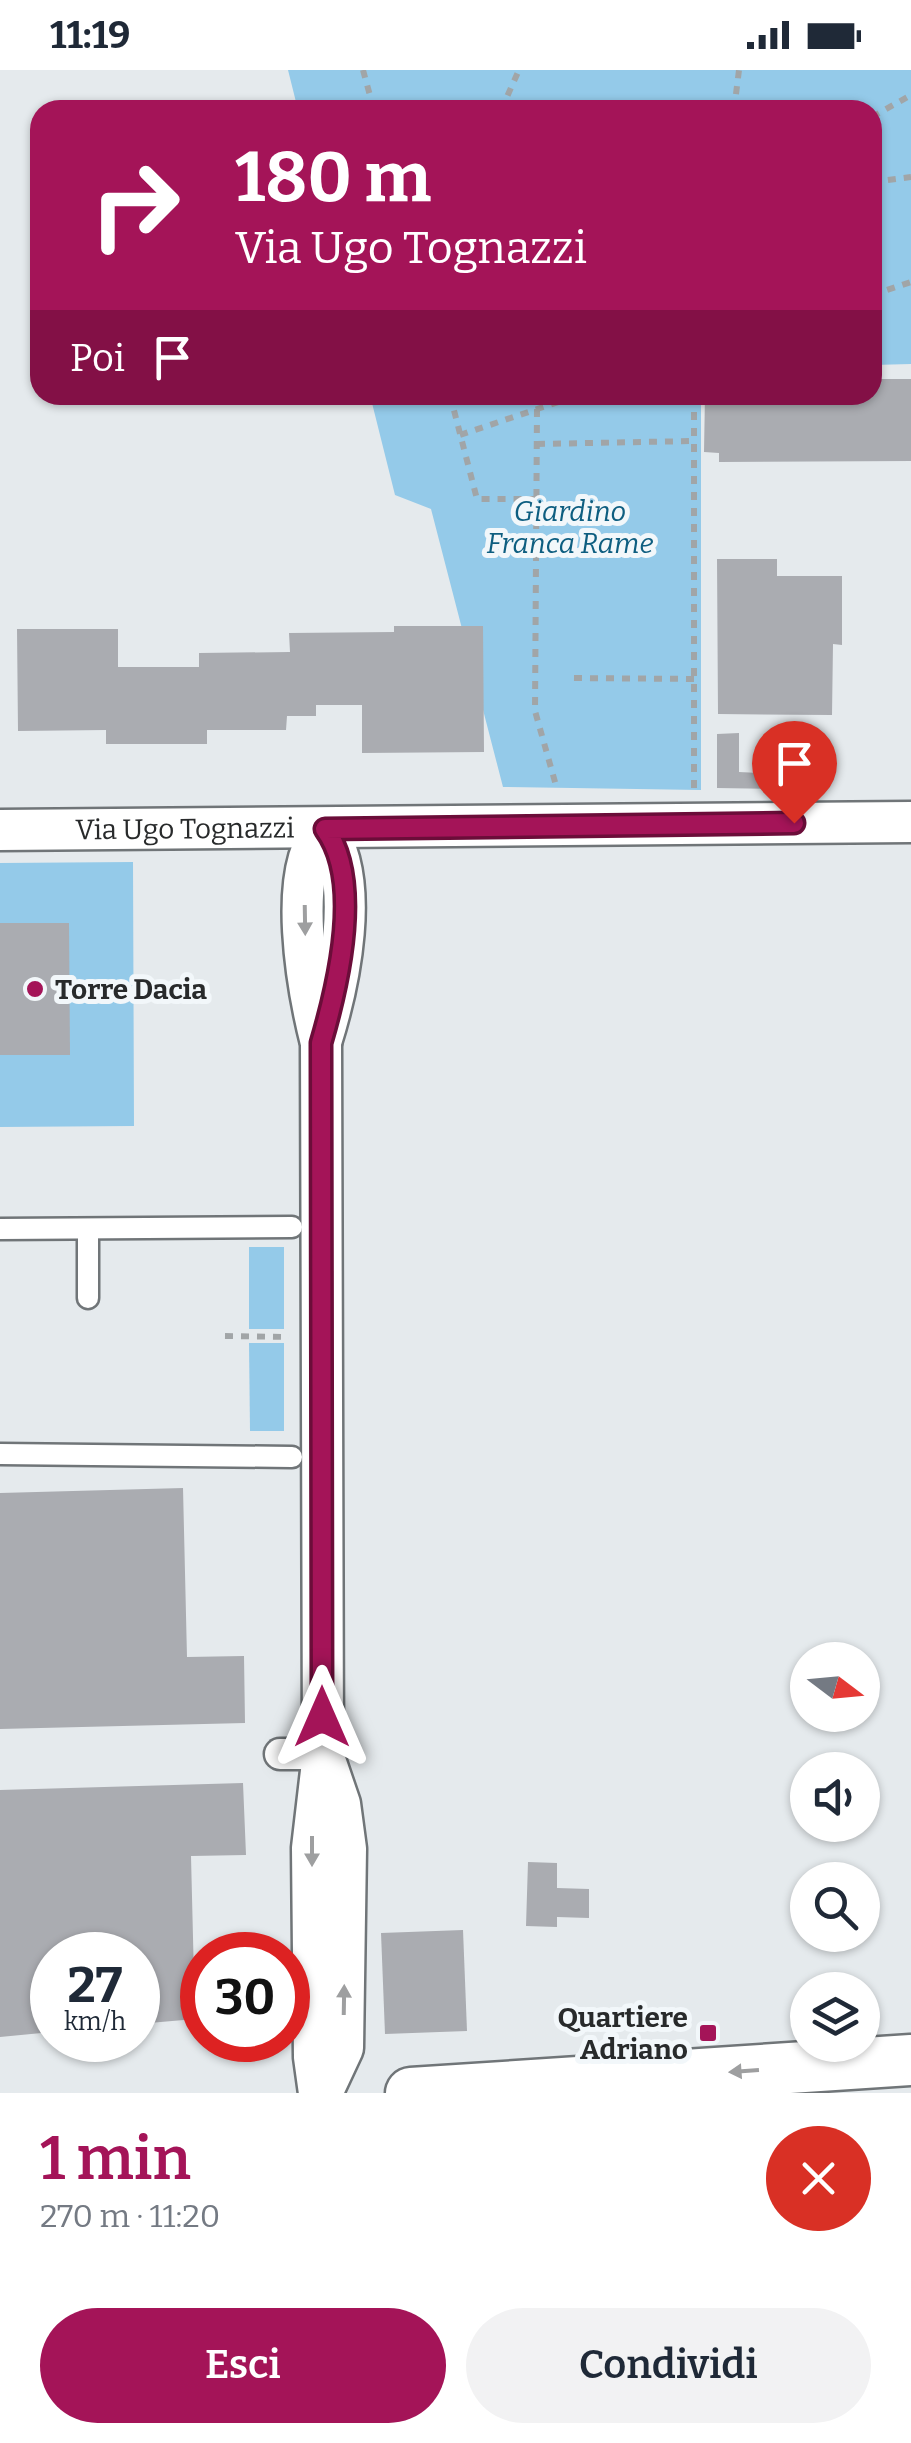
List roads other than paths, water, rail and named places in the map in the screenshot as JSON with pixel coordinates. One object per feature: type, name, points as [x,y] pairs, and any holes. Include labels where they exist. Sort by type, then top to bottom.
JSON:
[{"type":"street","name":"Via Ugo Tognazzi","points":[[0,830],[911,822]]},
{"type":"street","points":[[321,2093],[343,2048],[346,1848],[340,1804],[322,1754],[321,1043],[308,984],[304,882],[313,841],[325,829]]},
{"type":"street","points":[[280,1754],[322,1754]]},
{"type":"street","points":[[412,2093],[911,2060]]},
{"type":"lane","points":[[0,1229],[292,1227]]},
{"type":"lane","points":[[88,1229],[88,1298]]},
{"type":"lane","points":[[0,1454],[292,1457]]},
{"type":"place","name":"Torre Dacia","points":[[35,989]]},
{"type":"place","name":"Quartiere Adriano","points":[[708,2033]]},
{"type":"park label","name":"Giardino Franca Rame","points":[[570,527]]}]
